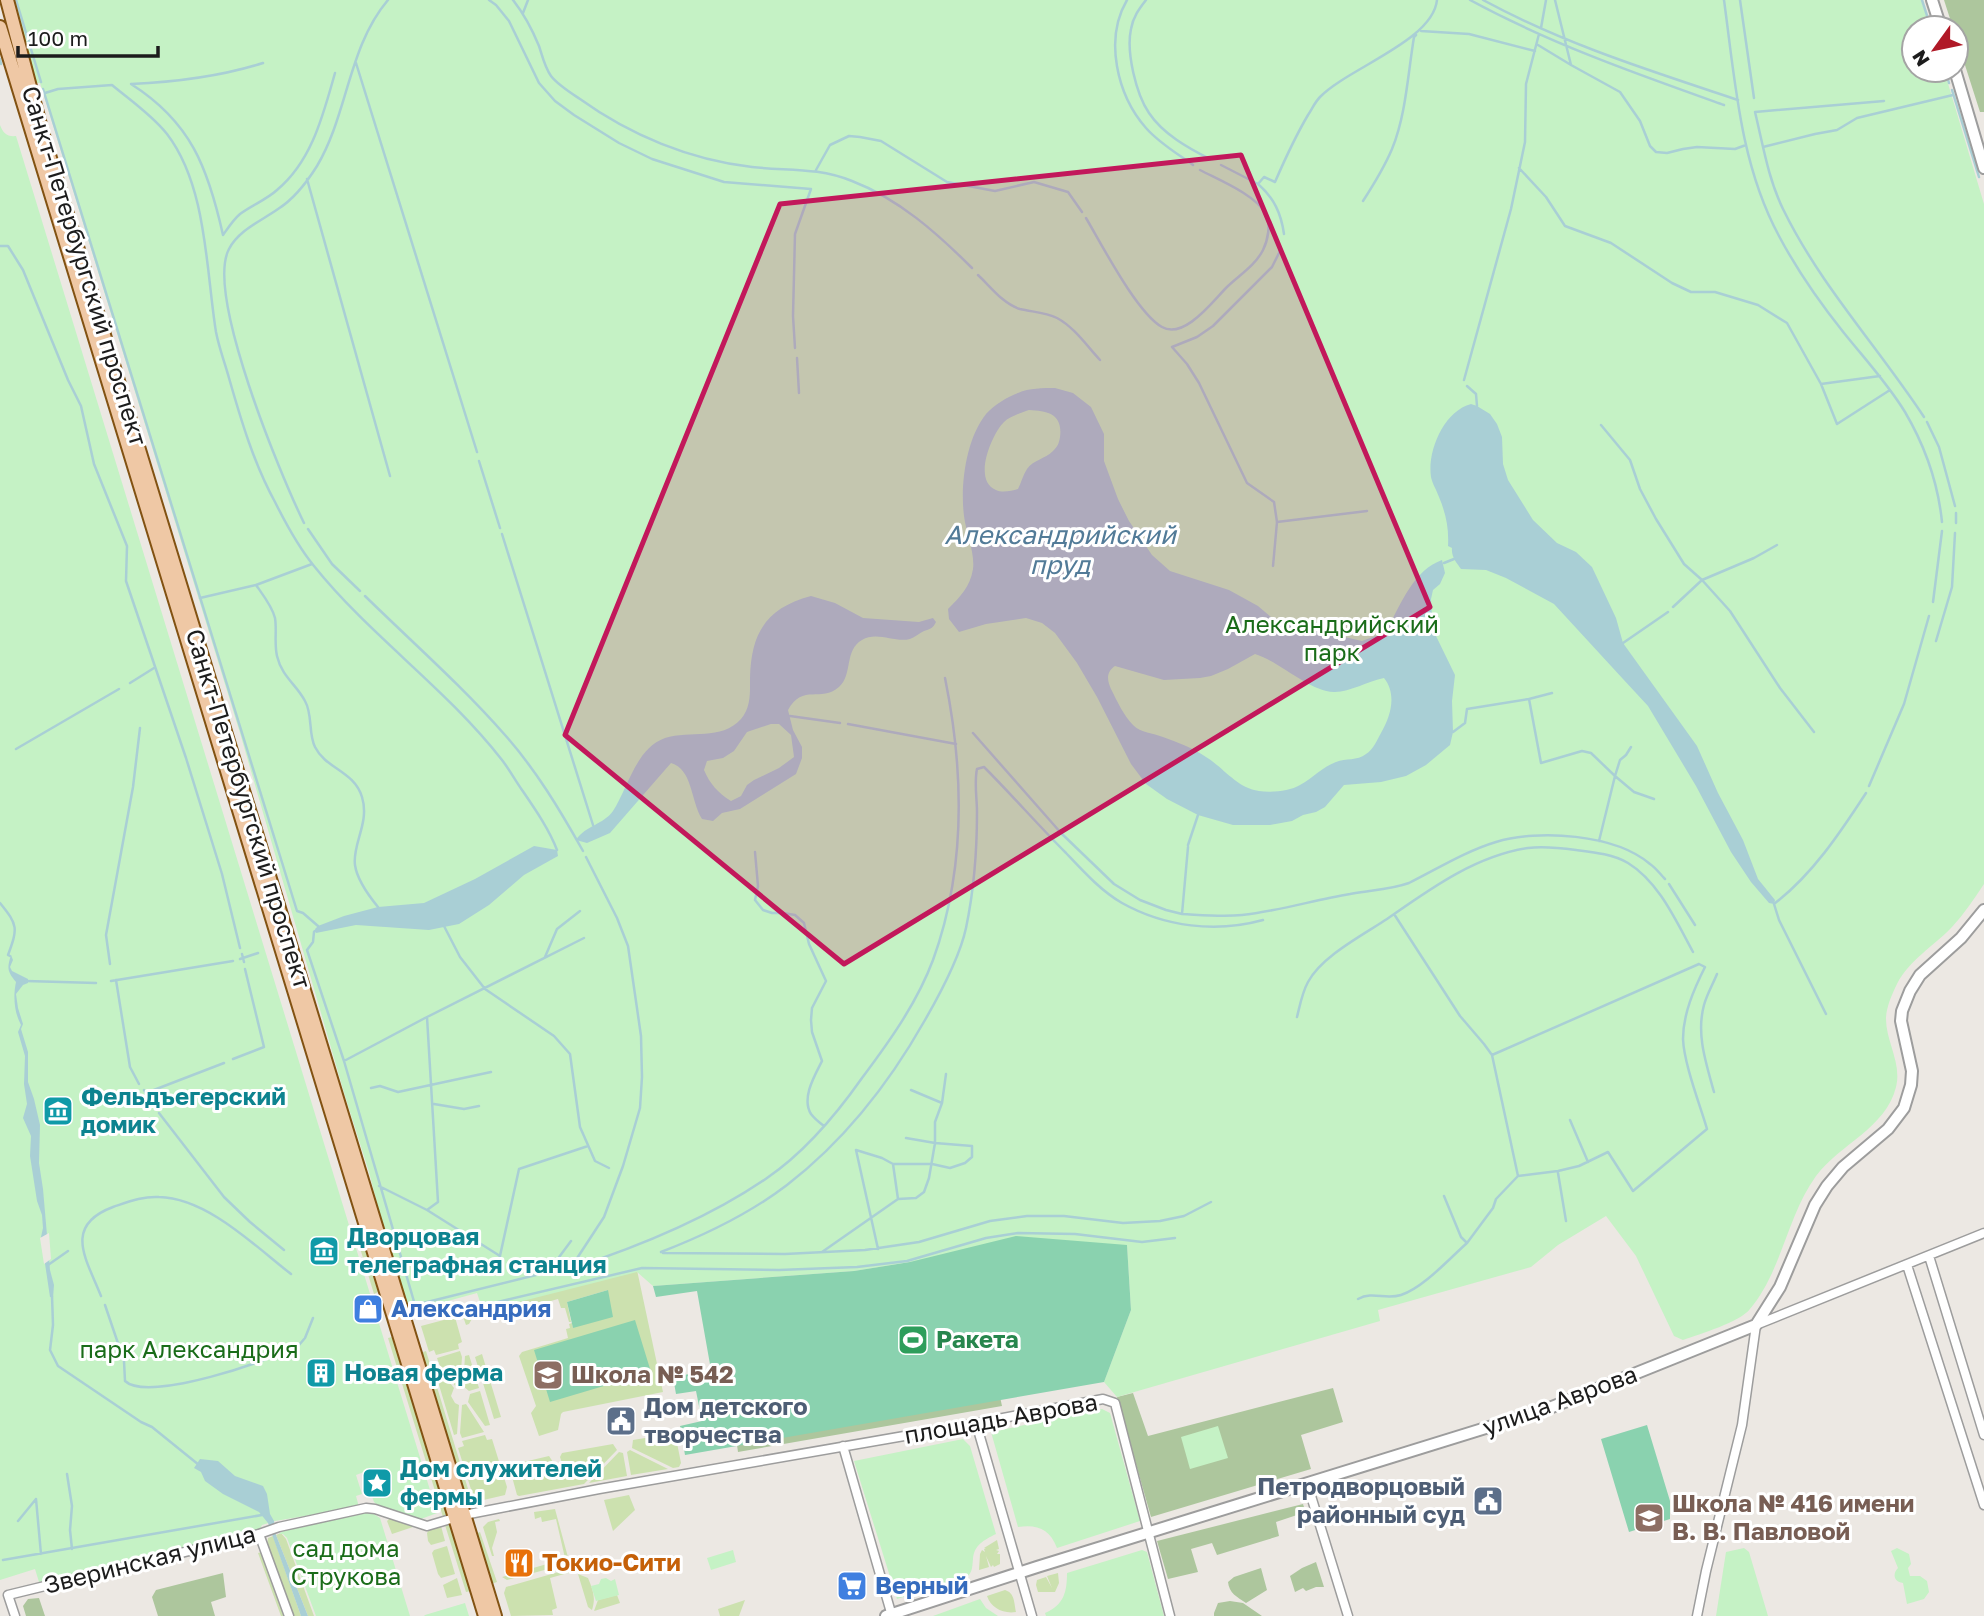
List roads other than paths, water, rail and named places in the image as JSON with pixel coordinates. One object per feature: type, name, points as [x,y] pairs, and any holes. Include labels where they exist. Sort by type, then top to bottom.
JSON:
[{"type":"main road","name":"Санкт-Петербургский проспект","points":[[7,0],[42,132],[459,1517],[485,1616]]},
{"type":"main road","name":"Санкт-Петербургский проспект","points":[[0,27],[459,1517],[495,1616]]},
{"type":"street","points":[[1959,84],[1984,168]]},
{"type":"street","points":[[1697,1616],[1740,1433],[1756,1325],[1780,1287],[1815,1205],[1827,1186],[1843,1167],[1888,1129],[1904,1108],[1911,1085],[1912,1070],[1901,1021],[1910,990],[1920,975],[1961,938],[1984,910]]},
{"type":"street","points":[[1756,1325],[1984,1233]]},
{"type":"street","points":[[1929,1256],[1984,1435]]},
{"type":"street","points":[[1908,1265],[1984,1505]]},
{"type":"street","name":"улица Аврова","points":[[890,1615],[1547,1409],[1756,1325]]},
{"type":"street","name":"площадь Аврова","points":[[843,1446],[1103,1399],[1115,1403],[1170,1616]]},
{"type":"street","points":[[975,1423],[1032,1616]]},
{"type":"street","name":"Зверинская улица","points":[[15,1616],[8,1595],[366,1508],[427,1526],[576,1493],[843,1446]]},
{"type":"street","points":[[843,1446],[890,1615]]},
{"type":"street","points":[[1307,1483],[1348,1616]]},
{"type":"street","points":[[262,1533],[289,1616]]},
{"type":"water","name":"Александрийский пруд","points":[[1055,388],[1073,393],[1091,407],[1104,434],[1104,461],[1118,499],[1152,555],[1170,571],[1229,590],[1258,606],[1271,617],[1303,625],[1318,625],[1336,635],[1362,641],[1381,634],[1388,628],[1416,579],[1442,560],[1445,573],[1440,584],[1433,590],[1431,599],[1436,636],[1455,675],[1450,745],[1426,765],[1406,776],[1381,782],[1344,785],[1325,807],[1292,821],[1270,825],[1233,825],[1198,815],[1167,799],[1146,784],[1131,764],[1077,663],[1055,633],[1042,623],[1026,618],[986,624],[959,632],[949,619],[948,609],[967,586],[973,569],[973,556],[964,516],[963,490],[966,463],[974,436],[986,414],[1001,402],[1027,390]],"holes":[[[1029,410],[1042,411],[1057,419],[1060,429],[1058,444],[1050,454],[1030,466],[1018,489],[1004,492],[996,490],[989,485],[985,477],[986,457],[994,436],[1012,416]],[[1255,654],[1326,691],[1347,690],[1384,678],[1390,691],[1391,705],[1385,726],[1375,745],[1359,758],[1331,764],[1291,789],[1259,791],[1237,782],[1213,761],[1196,751],[1136,728],[1124,713],[1109,682],[1108,676],[1115,666],[1164,680],[1200,678],[1228,669]]]},
{"type":"water","points":[[1471,404],[1490,414],[1497,424],[1502,437],[1503,464],[1508,480],[1533,520],[1557,543],[1576,552],[1592,567],[1616,618],[1623,643],[1697,746],[1743,840],[1758,879],[1775,900],[1774,904],[1769,903],[1751,882],[1731,852],[1696,786],[1648,706],[1554,604],[1486,570],[1461,569],[1455,560],[1452,548],[1448,546],[1447,521],[1430,467],[1435,444],[1445,423],[1461,408]]},
{"type":"water","points":[[811,596],[835,603],[863,618],[919,622],[933,618],[936,622],[931,628],[910,639],[874,637],[862,640],[853,650],[846,676],[839,687],[826,694],[800,697],[794,702],[788,710],[793,730],[802,747],[802,758],[796,774],[740,809],[722,813],[713,821],[702,819],[687,779],[678,767],[671,763],[610,833],[587,843],[576,840],[613,811],[640,759],[655,743],[675,736],[715,733],[733,726],[741,719],[748,705],[751,662],[758,635],[772,615]],"holes":[[[779,724],[791,735],[794,757],[747,785],[741,796],[731,801],[726,798],[706,775],[704,770],[707,761],[723,758],[734,751],[747,732]]]},
{"type":"water","points":[[534,846],[557,850],[558,856],[524,875],[489,905],[459,924],[429,930],[356,925],[316,933],[318,926],[344,916],[378,907],[424,903],[475,879]]},
{"type":"water","points":[[11,955],[12,971],[28,979],[28,983],[16,994],[23,1024],[21,1029],[28,1052],[28,1082],[40,1125],[39,1163],[50,1270],[54,1285],[53,1298],[50,1297],[41,1237],[42,1215],[37,1201],[30,1156],[31,1136],[23,1118],[27,1104],[24,1084],[25,1056],[18,1032],[21,1025],[15,1004],[16,982],[9,969]]},
{"type":"water","points":[[200,1459],[218,1461],[235,1476],[263,1486],[276,1535],[308,1616],[301,1616],[268,1523],[259,1512],[223,1494],[205,1481],[201,1472],[194,1468]]},
{"type":"waterway","points":[[16,0],[41,82]]},
{"type":"waterway","points":[[304,523],[279,467],[249,385],[227,304],[224,272],[233,242],[244,231],[289,200],[317,166],[336,125],[364,38],[388,0]]},
{"type":"waterway","points":[[489,0],[509,21],[539,83],[555,101],[619,143],[652,159],[724,182],[811,189],[795,234],[795,348]]},
{"type":"waterway","points":[[513,0],[531,28],[551,76],[557,83],[619,124],[662,144],[729,164],[814,171],[852,181],[901,207],[945,242],[972,268]]},
{"type":"waterway","points":[[523,13],[528,0]]},
{"type":"waterway","points":[[1127,0],[1116,32],[1115,49],[1121,83],[1136,115],[1146,128],[1193,165]]},
{"type":"waterway","points":[[1146,0],[1135,17],[1130,38],[1133,72],[1144,105],[1161,128],[1210,159]]},
{"type":"waterway","points":[[1221,165],[1258,184],[1264,177],[1275,182],[1286,156],[1318,99],[1333,86],[1406,41],[1432,15],[1437,0]]},
{"type":"waterway","points":[[1470,0],[1563,44],[1724,105]]},
{"type":"waterway","points":[[1483,0],[1576,43],[1738,100]]},
{"type":"waterway","points":[[1541,28],[1546,0]]},
{"type":"waterway","points":[[1538,45],[1571,65],[1555,0]]},
{"type":"waterway","points":[[1724,0],[1747,151],[1766,208],[1786,249],[1809,286],[1905,412],[1929,465],[1942,522]]},
{"type":"waterway","points":[[1740,0],[1754,98]]},
{"type":"waterway","points":[[1922,0],[1926,14]]},
{"type":"waterway","points":[[1421,31],[1469,34],[1535,51]]},
{"type":"waterway","points":[[1464,380],[1511,209],[1525,142],[1526,84],[1539,34]]},
{"type":"waterway","points":[[1363,201],[1386,163],[1397,136],[1416,35]]},
{"type":"waterway","points":[[0,59],[1,64]]},
{"type":"waterway","points":[[263,63],[198,78],[131,84],[169,114],[194,149],[211,188],[223,235],[240,214],[273,194],[299,165],[315,136],[335,73]]},
{"type":"waterway","points":[[356,63],[477,452]]},
{"type":"waterway","points":[[1571,65],[1620,92],[1640,121],[1650,146],[1656,152],[1667,153],[1697,147],[1735,149],[1746,145]]},
{"type":"waterway","points":[[45,93],[58,89],[112,85],[148,114],[167,134],[180,155],[197,203],[207,256],[216,332],[238,410],[267,487],[283,518],[298,544],[336,591],[457,709],[502,760],[541,819],[557,850]]},
{"type":"waterway","points":[[43,89],[297,911],[318,926]]},
{"type":"waterway","points":[[1952,90],[1979,177]]},
{"type":"waterway","points":[[1763,147],[1837,130],[1857,118],[1953,95]]},
{"type":"waterway","points":[[1884,101],[1755,112],[1773,185],[1798,237],[1832,290],[1924,417]]},
{"type":"waterway","points":[[816,170],[830,145],[849,136],[860,137],[881,141],[947,182],[995,191],[1034,182],[1068,192],[1082,212]]},
{"type":"waterway","points":[[1519,168],[1546,197],[1565,226],[1611,243],[1672,283],[1691,292],[1715,292],[1758,305],[1787,323],[1821,384],[1837,424],[1890,390]]},
{"type":"waterway","points":[[1086,218],[1142,308],[1162,327],[1171,330],[1179,328],[1197,317],[1256,261],[1265,246],[1268,232],[1266,214],[1261,207],[1236,189],[1200,170]]},
{"type":"waterway","points":[[307,179],[390,476]]},
{"type":"waterway","points":[[1258,184],[1276,206],[1284,234]]},
{"type":"waterway","points":[[0,246],[8,246],[23,270],[81,406],[94,464],[127,546],[126,581],[186,758],[222,874],[240,948]]},
{"type":"waterway","points":[[1273,566],[1277,522],[1274,502],[1247,483],[1199,383],[1172,347],[1197,337],[1213,326],[1272,267],[1280,251]]},
{"type":"waterway","points":[[978,275],[1014,307],[1048,314],[1063,322],[1100,360]]},
{"type":"waterway","points":[[797,358],[799,393]]},
{"type":"waterway","points":[[1821,384],[1880,376]]},
{"type":"waterway","points":[[1467,386],[1476,394],[1477,406]]},
{"type":"waterway","points":[[1927,422],[1939,447],[1955,506]]},
{"type":"waterway","points":[[1601,425],[1630,460],[1640,489],[1684,564],[1730,611],[1780,688],[1814,732]]},
{"type":"waterway","points":[[479,461],[500,528]]},
{"type":"waterway","points":[[1277,522],[1367,511]]},
{"type":"waterway","points":[[1956,513],[1956,523]]},
{"type":"waterway","points":[[308,529],[332,564],[360,591]]},
{"type":"waterway","points":[[1933,602],[1942,531]]},
{"type":"waterway","points":[[1936,641],[1952,587],[1955,533]]},
{"type":"waterway","points":[[502,534],[593,825]]},
{"type":"waterway","points":[[1673,607],[1702,580],[1777,545]]},
{"type":"waterway","points":[[1444,563],[1454,559]]},
{"type":"waterway","points":[[256,585],[312,564]]},
{"type":"waterway","points":[[200,598],[256,585],[270,605],[275,618],[279,663],[307,706],[315,747],[326,760],[353,781],[362,797],[364,816],[355,865],[367,893],[378,907]]},
{"type":"waterway","points":[[365,596],[505,735],[547,791],[583,851]]},
{"type":"waterway","points":[[1623,643],[1668,612]]},
{"type":"waterway","points":[[1869,786],[1904,704],[1929,616]]},
{"type":"waterway","points":[[130,683],[154,668]]},
{"type":"waterway","points":[[570,1269],[647,1241],[697,1219],[781,1168],[831,1119],[902,1022],[919,992],[944,926],[956,855],[956,748],[945,678]]},
{"type":"waterway","points":[[16,749],[119,689]]},
{"type":"waterway","points":[[1529,699],[1552,693]]},
{"type":"waterway","points":[[1453,732],[1465,723],[1467,709],[1529,699],[1541,763],[1582,751],[1591,753],[1615,776],[1599,841]]},
{"type":"waterway","points":[[790,716],[840,723]]},
{"type":"waterway","points":[[848,724],[956,744]]},
{"type":"waterway","points":[[110,964],[106,935],[133,787],[140,728]]},
{"type":"waterway","points":[[973,733],[1061,833],[1114,884],[1140,900],[1182,914],[1188,847]]},
{"type":"waterway","points":[[1631,747],[1620,760],[1615,776],[1634,792],[1654,799]]},
{"type":"waterway","points":[[661,1252],[726,1223],[787,1185],[846,1130],[897,1066],[937,999],[963,939],[974,870],[977,769],[984,767],[1086,874],[1122,903],[1156,918],[1191,925],[1227,926],[1263,920]]},
{"type":"waterway","points":[[1826,1014],[1779,920],[1774,904],[1813,867],[1866,793]]},
{"type":"waterway","points":[[1188,845],[1198,815]]},
{"type":"waterway","points":[[1182,914],[1242,915],[1394,887],[1409,883],[1485,846],[1513,838],[1533,836],[1576,837],[1617,846],[1650,864],[1665,879]]},
{"type":"waterway","points":[[1297,1017],[1303,995],[1314,972],[1344,947],[1454,875],[1490,858],[1528,848],[1596,853],[1616,857],[1628,863],[1658,891],[1693,952]]},
{"type":"waterway","points":[[755,852],[758,886],[755,900],[763,910],[795,915],[804,923],[809,944],[826,981],[812,1008],[812,1032],[822,1061],[808,1094],[808,1108],[824,1126]]},
{"type":"waterway","points":[[570,1269],[604,1217],[640,1108],[642,1077],[641,1036],[628,946],[586,857]]},
{"type":"waterway","points":[[1669,884],[1695,925]]},
{"type":"waterway","points":[[0,903],[15,927],[8,955],[10,956]]},
{"type":"waterway","points":[[545,957],[557,929],[580,911]]},
{"type":"waterway","points":[[1394,914],[1460,1016],[1492,1055],[1518,1176]]},
{"type":"waterway","points":[[444,926],[460,957],[485,989],[554,1036],[570,1054],[580,1127],[595,1161],[609,1168]]},
{"type":"waterway","points":[[315,931],[313,942],[307,950],[344,1061],[415,1305],[548,1272],[571,1241]]},
{"type":"waterway","points":[[344,1061],[584,938]]},
{"type":"waterway","points":[[240,959],[258,953]]},
{"type":"waterway","points":[[242,954],[244,962]]},
{"type":"waterway","points":[[111,981],[233,961]]},
{"type":"waterway","points":[[1444,1196],[1461,1237],[1467,1243],[1493,1208],[1496,1199],[1518,1176],[1579,1166],[1608,1152],[1633,1191],[1707,1129],[1689,1072],[1683,1039],[1687,1011],[1705,967],[1699,964],[1492,1055]]},
{"type":"waterway","points":[[233,1059],[264,1047],[245,969]]},
{"type":"waterway","points":[[1714,1092],[1703,1049],[1701,1027],[1704,1005],[1717,974]]},
{"type":"waterway","points":[[116,980],[130,1067],[139,1084]]},
{"type":"waterway","points":[[26,981],[96,983]]},
{"type":"waterway","points":[[379,1186],[427,1210],[438,1202],[427,1017]]},
{"type":"waterway","points":[[146,1093],[224,1063]]},
{"type":"waterway","points":[[371,1088],[380,1086],[398,1092],[491,1072]]},
{"type":"waterway","points":[[822,1252],[898,1199],[916,1198],[924,1192],[929,1178],[935,1143],[935,1122],[942,1103],[946,1074]]},
{"type":"waterway","points":[[144,1090],[155,1107]]},
{"type":"waterway","points":[[911,1090],[942,1103]]},
{"type":"waterway","points":[[434,1104],[464,1109],[479,1106]]},
{"type":"waterway","points":[[159,1113],[224,1197],[284,1250]]},
{"type":"waterway","points":[[1570,1120],[1588,1162]]},
{"type":"waterway","points":[[878,1249],[856,1150],[893,1164],[932,1164],[950,1168],[965,1163],[972,1157],[972,1146],[906,1138]]},
{"type":"waterway","points":[[498,1265],[519,1169],[588,1146]]},
{"type":"waterway","points":[[893,1164],[898,1199]]},
{"type":"waterway","points":[[1558,1173],[1566,1221]]},
{"type":"waterway","points":[[101,1296],[85,1257],[83,1234],[97,1215],[113,1207],[147,1197],[177,1199],[212,1214],[230,1225],[291,1274]]},
{"type":"waterway","points":[[663,1253],[785,1254],[865,1250],[919,1242],[990,1221],[1027,1216],[1064,1216],[1123,1223],[1160,1221],[1184,1216],[1211,1202]]},
{"type":"waterway","points":[[427,1210],[500,1256]]},
{"type":"waterway","points":[[465,1307],[468,1309],[642,1268],[779,1270],[857,1267],[907,1261],[986,1238],[1018,1233],[1075,1234],[1142,1242],[1175,1238]]},
{"type":"waterway","points":[[1358,1299],[1369,1296],[1395,1296],[1409,1291],[1427,1280],[1467,1243]]},
{"type":"waterway","points":[[48,1265],[68,1251]]},
{"type":"waterway","points":[[52,1296],[50,1350],[58,1366],[152,1427],[199,1465]]},
{"type":"waterway","points":[[105,1305],[124,1361],[125,1381],[138,1386],[158,1387],[210,1377],[285,1352],[299,1345],[305,1338],[313,1318]]},
{"type":"waterway","points":[[67,1474],[72,1506],[72,1549]]},
{"type":"waterway","points":[[36,1499],[41,1554]]},
{"type":"waterway","points":[[18,1521],[36,1499]]},
{"type":"waterway","points":[[3,1560],[262,1515]]},
{"type":"place","name":"Фельдъегерский домик","points":[[58,1111]]},
{"type":"place","name":"Дворцовая телеграфная станция","points":[[324,1251]]},
{"type":"place","name":"Александрия","points":[[368,1309]]},
{"type":"place","name":"Ракета","points":[[913,1340]]},
{"type":"place","name":"Новая ферма","points":[[321,1373]]},
{"type":"place","name":"Школа № 542","points":[[548,1375]]},
{"type":"place","name":"Дом детского творчества","points":[[621,1421]]},
{"type":"place","name":"Дом служителей фермы","points":[[377,1483]]},
{"type":"place","name":"Петродворцовый районный суд","points":[[1488,1501]]},
{"type":"place","name":"Школа № 416 имени В. В. Павловой","points":[[1649,1518]]},
{"type":"place","name":"Токио-Сити","points":[[519,1563]]},
{"type":"place","name":"Верный","points":[[852,1586]]},
{"type":"park label","name":"Александрийский парк","points":[[1332,639]]},
{"type":"park label","name":"парк Александрия","points":[[189,1350]]},
{"type":"park label","name":"сад дома Струкова","points":[[346,1563]]}]
